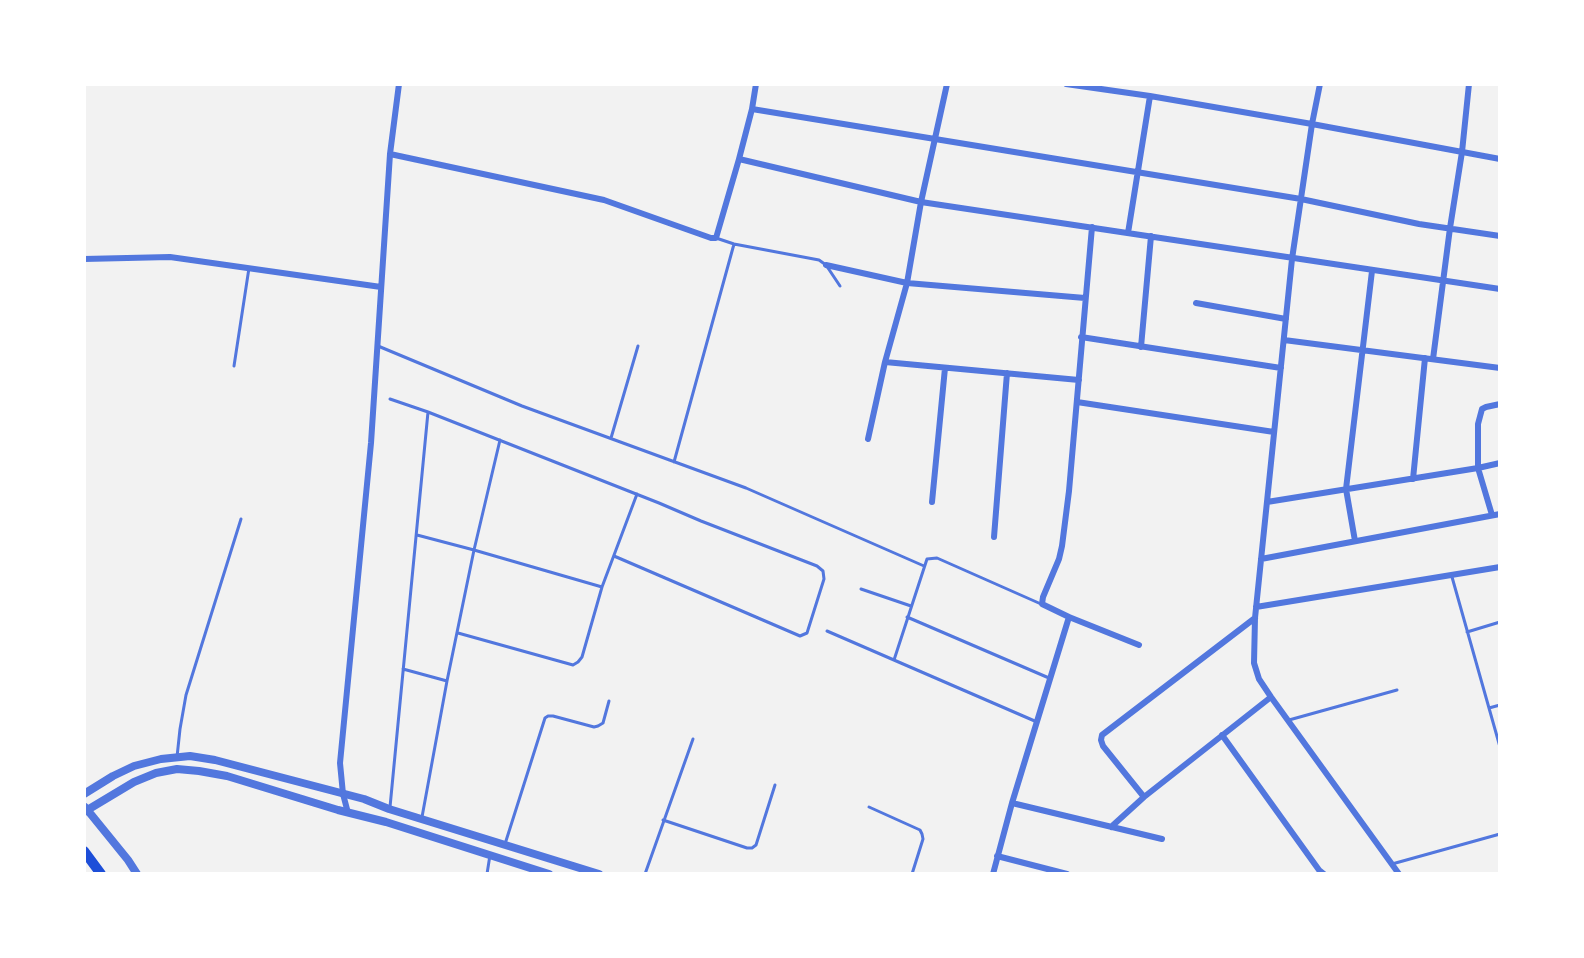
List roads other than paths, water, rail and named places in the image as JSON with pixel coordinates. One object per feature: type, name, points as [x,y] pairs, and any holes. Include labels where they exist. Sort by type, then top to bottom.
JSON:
[{"type":"highway","points":[[84,851],[101,874]]},
{"type":"street","points":[[348,813],[340,763],[371,443],[390,154],[399,84]]},
{"type":"street","points":[[390,154],[604,200],[716,238],[752,109],[756,84]]},
{"type":"street","points":[[868,439],[885,362],[907,283],[921,202],[947,84]]},
{"type":"street","points":[[1066,84],[1118,88],[1150,96],[1500,159]]},
{"type":"street","points":[[1320,84],[1292,259],[1256,607],[1254,663],[1259,679],[1271,697],[1399,874]]},
{"type":"street","points":[[1433,359],[1462,152],[1469,84]]},
{"type":"street","points":[[1128,233],[1150,96]]},
{"type":"street","points":[[752,109],[1301,199],[1419,224],[1500,236]]},
{"type":"street","points":[[739,159],[921,202],[1500,289]]},
{"type":"street","points":[[1092,227],[1062,546],[1042,604],[1139,645]]},
{"type":"street","points":[[1141,347],[1150,237]]},
{"type":"street","points":[[84,259],[170,257],[381,287]]},
{"type":"street","points":[[826,265],[907,283],[1085,298]]},
{"type":"street","points":[[1355,541],[1346,489],[1372,271]]},
{"type":"street","points":[[1196,303],[1286,319]]},
{"type":"street","points":[[1082,337],[1281,368]]},
{"type":"street","points":[[1284,340],[1500,368]]},
{"type":"street","points":[[1413,478],[1425,358]]},
{"type":"street","points":[[885,362],[1078,380]]},
{"type":"street","points":[[932,502],[945,368]]},
{"type":"street","points":[[994,537],[1007,373]]},
{"type":"street","points":[[1077,402],[1274,432]]},
{"type":"street","points":[[1492,515],[1478,468],[1478,424],[1482,409],[1500,404]]},
{"type":"street","points":[[1267,502],[1500,463]]},
{"type":"street","points":[[1261,559],[1500,514]]},
{"type":"street","points":[[1256,607],[1500,567]]},
{"type":"street","points":[[993,874],[1012,803],[1069,617]]},
{"type":"street","points":[[1144,797],[1103,746],[1102,735],[1255,618]]},
{"type":"street","points":[[1111,827],[1144,797],[1271,697]]},
{"type":"street","points":[[1222,735],[1324,874]]},
{"type":"street","points":[[84,794],[134,766],[161,759],[190,756],[215,760],[364,799],[389,809],[599,874]]},
{"type":"street","points":[[137,874],[85,809],[134,782],[156,773],[177,769],[227,776],[348,813],[386,822],[549,874]]},
{"type":"street","points":[[1012,803],[1162,839]]},
{"type":"street","points":[[997,856],[1067,874]]},
{"type":"lane","points":[[716,238],[734,244],[819,260],[826,265],[840,286]]},
{"type":"lane","points":[[675,462],[734,244]]},
{"type":"lane","points":[[234,366],[249,268]]},
{"type":"lane","points":[[377,345],[522,406],[746,488],[924,567]]},
{"type":"lane","points":[[611,438],[638,346]]},
{"type":"lane","points":[[390,399],[500,440],[820,568],[824,579],[807,633],[800,636],[614,556]]},
{"type":"lane","points":[[389,809],[428,412]]},
{"type":"lane","points":[[422,819],[447,681],[500,440]]},
{"type":"lane","points":[[458,633],[573,665],[578,662],[582,657],[602,587],[637,494]]},
{"type":"lane","points":[[177,758],[186,696],[241,519]]},
{"type":"lane","points":[[417,535],[602,587]]},
{"type":"lane","points":[[894,660],[927,559],[938,558],[1042,604]]},
{"type":"lane","points":[[1451,575],[1500,747]]},
{"type":"lane","points":[[861,588],[911,606]]},
{"type":"lane","points":[[908,617],[1051,678]]},
{"type":"lane","points":[[1467,632],[1500,622]]},
{"type":"lane","points":[[827,631],[1037,722]]},
{"type":"lane","points":[[403,669],[447,681]]},
{"type":"lane","points":[[1288,720],[1397,690]]},
{"type":"lane","points":[[505,844],[545,718],[553,716],[594,727],[598,726],[603,723],[609,701]]},
{"type":"lane","points":[[1489,708],[1500,705]]},
{"type":"lane","points":[[645,874],[693,739]]},
{"type":"lane","points":[[663,820],[752,848],[756,845],[775,785]]},
{"type":"lane","points":[[869,807],[920,830],[922,839],[912,874]]},
{"type":"lane","points":[[1392,864],[1500,834]]},
{"type":"lane","points":[[487,874],[490,854]]}]
